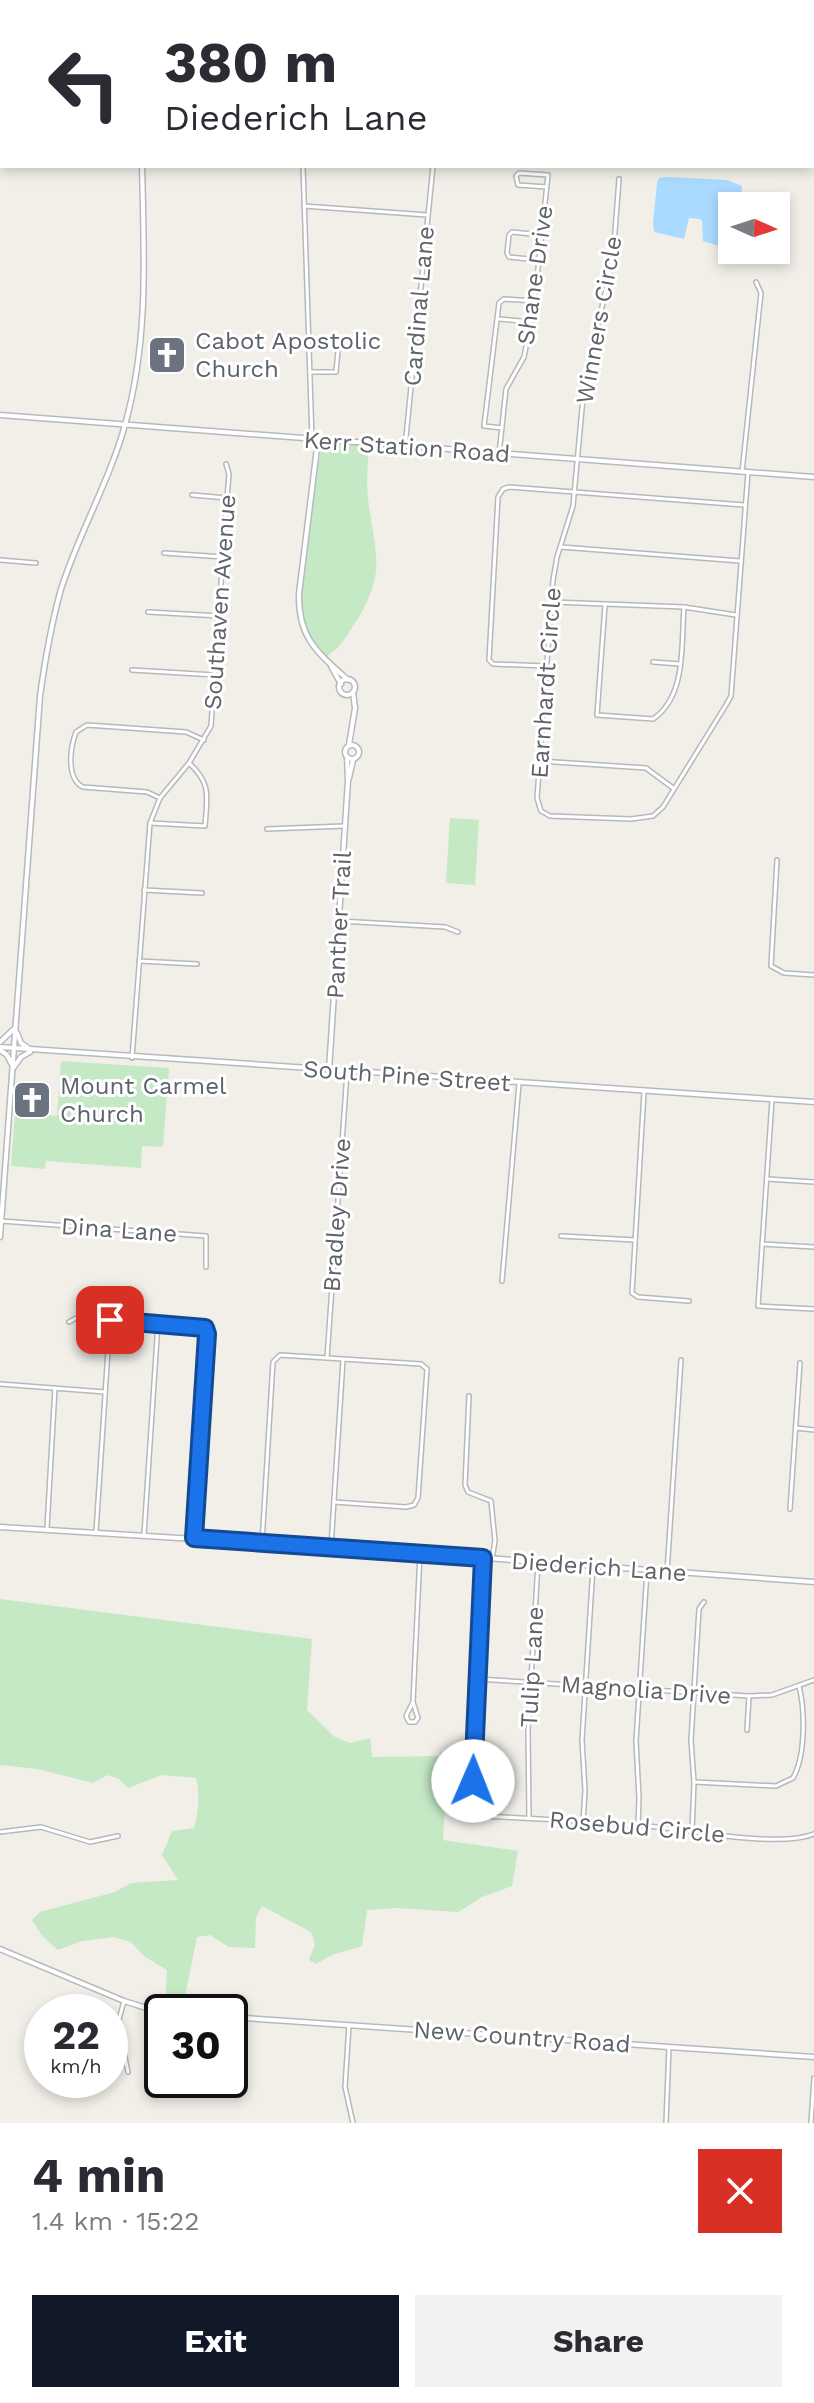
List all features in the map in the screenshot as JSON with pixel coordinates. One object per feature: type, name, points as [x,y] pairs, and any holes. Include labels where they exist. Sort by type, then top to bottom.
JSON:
[{"type":"street","points":[[0,1237],[40,696],[48,640],[62,588],[114,461],[138,369],[144,315],[142,168]]},
{"type":"street","points":[[303,168],[315,440],[299,614],[303,629],[315,648],[354,684],[350,694],[355,708],[352,745]]},
{"type":"street","name":"Cardinal Lane","points":[[405,447],[433,168]]},
{"type":"street","name":"Shane Drive","points":[[499,454],[506,389],[524,357],[535,301],[540,261],[542,235],[547,187],[548,175],[519,173],[516,176],[518,185],[547,187]]},
{"type":"street","name":"Winners Circle","points":[[577,460],[584,387],[613,258],[619,179]]},
{"type":"street","points":[[304,206],[427,215]]},
{"type":"street","points":[[540,261],[509,257],[507,253],[510,233],[542,235]]},
{"type":"street","name":"Earnhardt Circle","points":[[577,460],[569,524],[557,557],[537,806],[550,816],[644,818],[653,816],[663,807],[731,696],[745,472],[761,293],[756,282]]},
{"type":"street","points":[[502,428],[484,426],[499,303],[502,300],[535,301]]},
{"type":"street","points":[[499,319],[531,322]]},
{"type":"street","points":[[310,372],[336,372],[339,340]]},
{"type":"street","name":"Kerr Station Road","points":[[0,415],[814,477]]},
{"type":"street","name":"Southaven Avenue","points":[[132,1058],[150,823],[160,798],[189,763],[211,726],[229,474],[226,464]]},
{"type":"street","points":[[547,666],[493,664],[489,660],[498,497],[503,489],[744,505]]},
{"type":"street","points":[[192,495],[227,498]]},
{"type":"street","points":[[561,547],[740,561]]},
{"type":"street","points":[[164,553],[224,557]]},
{"type":"street","points":[[0,560],[36,563]]},
{"type":"street","points":[[552,602],[684,607],[736,615]]},
{"type":"street","points":[[605,605],[597,715],[656,718],[678,684],[684,607]]},
{"type":"street","points":[[148,612],[220,616]]},
{"type":"street","points":[[653,662],[680,664]]},
{"type":"street","points":[[331,666],[341,684],[341,692],[350,694]]},
{"type":"street","points":[[132,670],[215,675]]},
{"type":"street","points":[[341,684],[348,680]]},
{"type":"street","points":[[160,798],[147,792],[75,784],[71,775],[76,732],[87,725],[186,732],[204,740]]},
{"type":"street","points":[[352,745],[360,752],[350,758],[345,749],[352,745]]},
{"type":"street","name":"Panther Trail","points":[[329,1070],[350,758]]},
{"type":"street","points":[[540,761],[646,768],[674,789]]},
{"type":"street","points":[[150,823],[205,826],[205,780],[189,763]]},
{"type":"street","points":[[267,829],[344,826]]},
{"type":"street","points":[[777,860],[771,966],[784,973],[814,975]]},
{"type":"street","points":[[144,890],[202,893]]},
{"type":"street","points":[[340,921],[445,927],[458,932]]},
{"type":"street","points":[[139,961],[197,964]]},
{"type":"street","points":[[13,1069],[11,1060],[0,1047],[16,1027]]},
{"type":"street","points":[[13,1069],[21,1057],[33,1051],[21,1043],[16,1027]]},
{"type":"street","name":"South Pine Street","points":[[0,1047],[814,1102]]},
{"type":"street","name":"Bradley Drive","points":[[327,1358],[347,1072]]},
{"type":"street","points":[[502,1281],[519,1084]]},
{"type":"street","points":[[644,1092],[632,1288],[634,1296],[689,1301]]},
{"type":"street","points":[[772,1100],[758,1306],[814,1309]]},
{"type":"street","points":[[767,1179],[814,1182]]},
{"type":"street","name":"Dina Lane","points":[[1,1221],[206,1236],[206,1267]]},
{"type":"street","points":[[561,1236],[635,1240]]},
{"type":"street","points":[[762,1244],[814,1247]]},
{"type":"street","points":[[69,1322],[76,1318],[205,1328],[194,1538]]},
{"type":"street","points":[[96,1532],[110,1320]]},
{"type":"street","points":[[144,1535],[158,1323]]},
{"type":"street","points":[[262,1543],[273,1362],[280,1355],[421,1364],[427,1369],[418,1498],[414,1505],[334,1502]]},
{"type":"street","points":[[331,1547],[343,1359]]},
{"type":"street","points":[[667,1572],[681,1360]]},
{"type":"street","points":[[790,1509],[800,1363]]},
{"type":"street","points":[[0,1384],[105,1392]]},
{"type":"street","points":[[47,1530],[55,1388]]},
{"type":"street","points":[[469,1396],[465,1485],[468,1492],[491,1501],[495,1541],[492,1559]]},
{"type":"street","points":[[796,1428],[814,1430]]},
{"type":"street","name":"Diederich Lane","points":[[0,1527],[814,1582]]},
{"type":"street","points":[[413,1702],[406,1716],[409,1722],[415,1722],[418,1718],[413,1702],[420,1553]]},
{"type":"street","name":"Rosebud Circle","points":[[483,1558],[472,1806],[476,1812],[484,1816],[638,1825],[692,1833],[792,1839],[814,1834]]},
{"type":"street","name":"Tulip Lane","points":[[529,1818],[528,1730],[538,1563]]},
{"type":"street","points":[[583,1822],[585,1686],[593,1567]]},
{"type":"street","points":[[638,1825],[636,1741],[647,1571]]},
{"type":"street","points":[[692,1833],[694,1782],[691,1740],[699,1609],[704,1602]]},
{"type":"street","name":"Magnolia Drive","points":[[476,1679],[749,1696],[772,1695],[814,1680]]},
{"type":"street","points":[[694,1782],[776,1786],[793,1778],[799,1768],[801,1745],[803,1705],[799,1686]]},
{"type":"street","points":[[747,1730],[749,1696]]},
{"type":"street","points":[[0,1832],[41,1827],[90,1842],[118,1836]]},
{"type":"street","points":[[0,1949],[107,1994]]},
{"type":"street","name":"New Country Road","points":[[248,2018],[814,2057]]},
{"type":"street","points":[[349,2025],[345,2087],[353,2123]]},
{"type":"street","points":[[666,2123],[669,2047]]},
{"type":"street","points":[[811,2123],[814,2078]]},
{"type":"green space","points":[[328,443],[369,446],[367,484],[376,571],[365,606],[341,644],[325,658],[303,625],[300,600],[321,448]]},
{"type":"green space","points":[[450,818],[479,820],[475,885],[446,883]]},
{"type":"green space","points":[[61,1061],[169,1068],[163,1147],[142,1146],[141,1168],[46,1161],[45,1169],[11,1166],[15,1113],[57,1116]]},
{"type":"green space","points":[[0,1599],[312,1639],[307,1710],[335,1737],[350,1743],[370,1738],[372,1757],[440,1756],[446,1781],[443,1840],[518,1851],[512,1886],[482,1897],[458,1912],[396,1908],[367,1910],[362,1946],[332,1955],[316,1964],[309,1960],[315,1944],[311,1932],[262,1906],[256,1917],[255,1948],[229,1947],[210,1935],[197,1937],[185,1994],[167,1994],[167,1970],[145,1957],[131,1942],[114,1937],[82,1941],[58,1950],[43,1937],[32,1920],[40,1912],[115,1892],[131,1883],[178,1880],[162,1855],[172,1831],[194,1828],[198,1803],[196,1778],[162,1775],[128,1788],[119,1779],[108,1775],[93,1783],[38,1769],[0,1765]]},
{"type":"water","points":[[659,178],[727,180],[742,186],[742,192],[718,192],[718,246],[703,241],[700,219],[689,218],[684,239],[654,232]]},
{"type":"place","name":"Cabot Apostolic Church","points":[[167,355]]},
{"type":"place","name":"Mount Carmel Church","points":[[32,1100]]},
{"type":"route","points":[[110,1320],[205,1328],[194,1538],[483,1558],[473,1781]]}]
